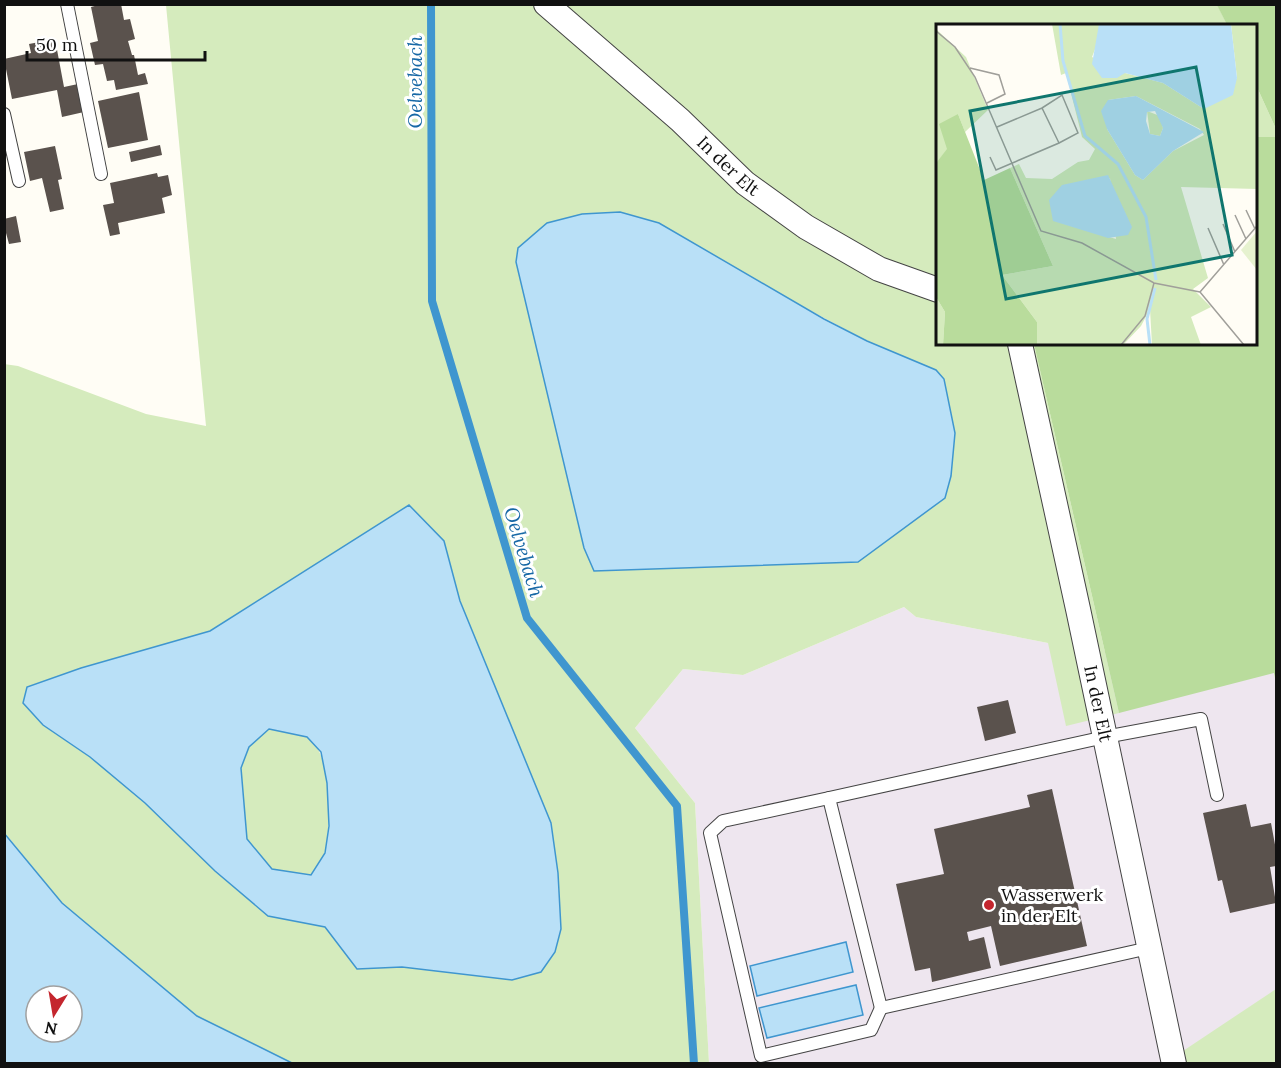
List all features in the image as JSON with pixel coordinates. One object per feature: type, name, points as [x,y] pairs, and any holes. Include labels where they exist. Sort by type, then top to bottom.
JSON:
[{"type":"street","name":"In der Elt","points":[[546,4],[680,120],[745,183],[806,227],[879,269],[936,289]]},
{"type":"street","name":"In der Elt","points":[[1020,345],[1174,1064]]},
{"type":"lane","points":[[67,4],[101,174]]},
{"type":"lane","points":[[4,114],[19,182]]},
{"type":"lane","points":[[829,798],[881,1008],[871,1030],[761,1056],[710,833],[723,821],[1105,737],[1201,719],[1217,795]]},
{"type":"lane","points":[[881,1008],[1149,948]]},
{"type":"shaded area","name":"Wasserwerk in der Elt","points":[[904,607],[916,617],[1048,643],[1274,673],[1276,683],[1276,994],[1172,1063],[709,1063],[695,803],[635,728],[683,669],[743,675]]},
{"type":"green space","points":[[1217,4],[1227,24],[936,24],[936,345],[1034,345],[1119,713],[1066,726],[1048,643],[916,617],[904,607],[743,675],[683,669],[635,728],[695,803],[709,1063],[292,1063],[197,1016],[62,903],[5,833],[4,364],[18,366],[146,414],[206,426],[166,5]],"holes":[[[620,212],[659,223],[789,299],[867,341],[584,548]],[[409,505],[444,541],[460,601],[551,823],[558,873],[561,929],[512,980],[402,967],[357,969],[326,927],[268,916],[215,871],[145,803],[90,757],[43,725],[23,703],[27,687],[81,668],[210,631]]]},
{"type":"green space","points":[[1217,5],[1276,5],[1276,129],[1257,87],[1257,24],[1226,24]]},
{"type":"green space","points":[[1257,87],[1276,129],[1276,137],[1257,137]]},
{"type":"green space","points":[[1257,137],[1276,137],[1276,683],[1274,673],[1119,713],[1034,345],[1257,345]]},
{"type":"green space","points":[[269,729],[306,737],[315,744],[321,756],[328,789],[327,839],[324,854],[311,875],[272,869],[247,839],[241,768],[249,747]]},
{"type":"green space","points":[[1276,989],[1276,1063],[1172,1064],[1183,1051]]},
{"type":"water","points":[[620,212],[659,223],[824,319],[867,341],[936,370],[944,379],[955,433],[951,476],[945,498],[858,562],[594,571],[584,548],[516,262],[518,248],[547,223],[582,214]]},
{"type":"water","points":[[409,505],[444,541],[460,601],[551,823],[558,873],[561,929],[555,952],[541,972],[512,980],[402,967],[357,969],[325,927],[268,916],[215,871],[145,803],[90,757],[43,725],[23,703],[27,687],[81,668],[210,631]],"holes":[[[269,729],[307,737],[321,752],[327,783],[329,826],[325,853],[311,875],[272,869],[247,839],[241,768],[249,747]]]},
{"type":"water","points":[[4,833],[62,903],[197,1016],[292,1063],[5,1063]]},
{"type":"water","points":[[846,942],[853,972],[757,996],[750,966]]},
{"type":"water","points":[[856,985],[863,1015],[767,1038],[759,1008]]},
{"type":"building","points":[[102,4],[121,4],[124,20],[130,19],[135,39],[128,41],[132,55],[134,55],[138,75],[145,73],[148,84],[116,90],[114,80],[107,81],[103,64],[95,65],[90,43],[98,41],[91,7]]},
{"type":"building","points":[[55,39],[64,87],[78,84],[84,112],[62,117],[57,90],[12,99],[4,59],[31,53],[29,44]]},
{"type":"building","points":[[139,92],[148,140],[108,148],[98,101]]},
{"type":"building","points":[[160,145],[162,155],[131,162],[129,152]]},
{"type":"building","points":[[55,146],[62,179],[58,180],[64,209],[50,212],[42,178],[30,181],[24,152]]},
{"type":"building","points":[[157,173],[158,177],[168,175],[172,195],[162,198],[165,213],[118,223],[120,234],[110,236],[103,205],[114,203],[110,183]]},
{"type":"building","points":[[16,216],[21,242],[9,244],[6,233],[4,233],[4,219]]},
{"type":"building","points":[[1008,700],[1016,733],[985,741],[977,707]]},
{"type":"building","name":"Wasserwerk in der Elt","points":[[1052,789],[1087,946],[1000,966],[991,926],[967,932],[969,941],[984,937],[991,968],[932,982],[930,968],[915,971],[896,884],[944,874],[934,829],[1030,807],[1027,795]]},
{"type":"building","points":[[1246,804],[1251,827],[1271,823],[1276,850],[1276,866],[1270,867],[1276,903],[1230,913],[1222,880],[1218,881],[1203,813]]},
{"type":"waterway","name":"Oelvebach","points":[[431,4],[432,301],[527,618],[677,806],[694,1064]]},
{"type":"place","name":"Wasserwerk in der Elt","points":[[989,905]]}]
